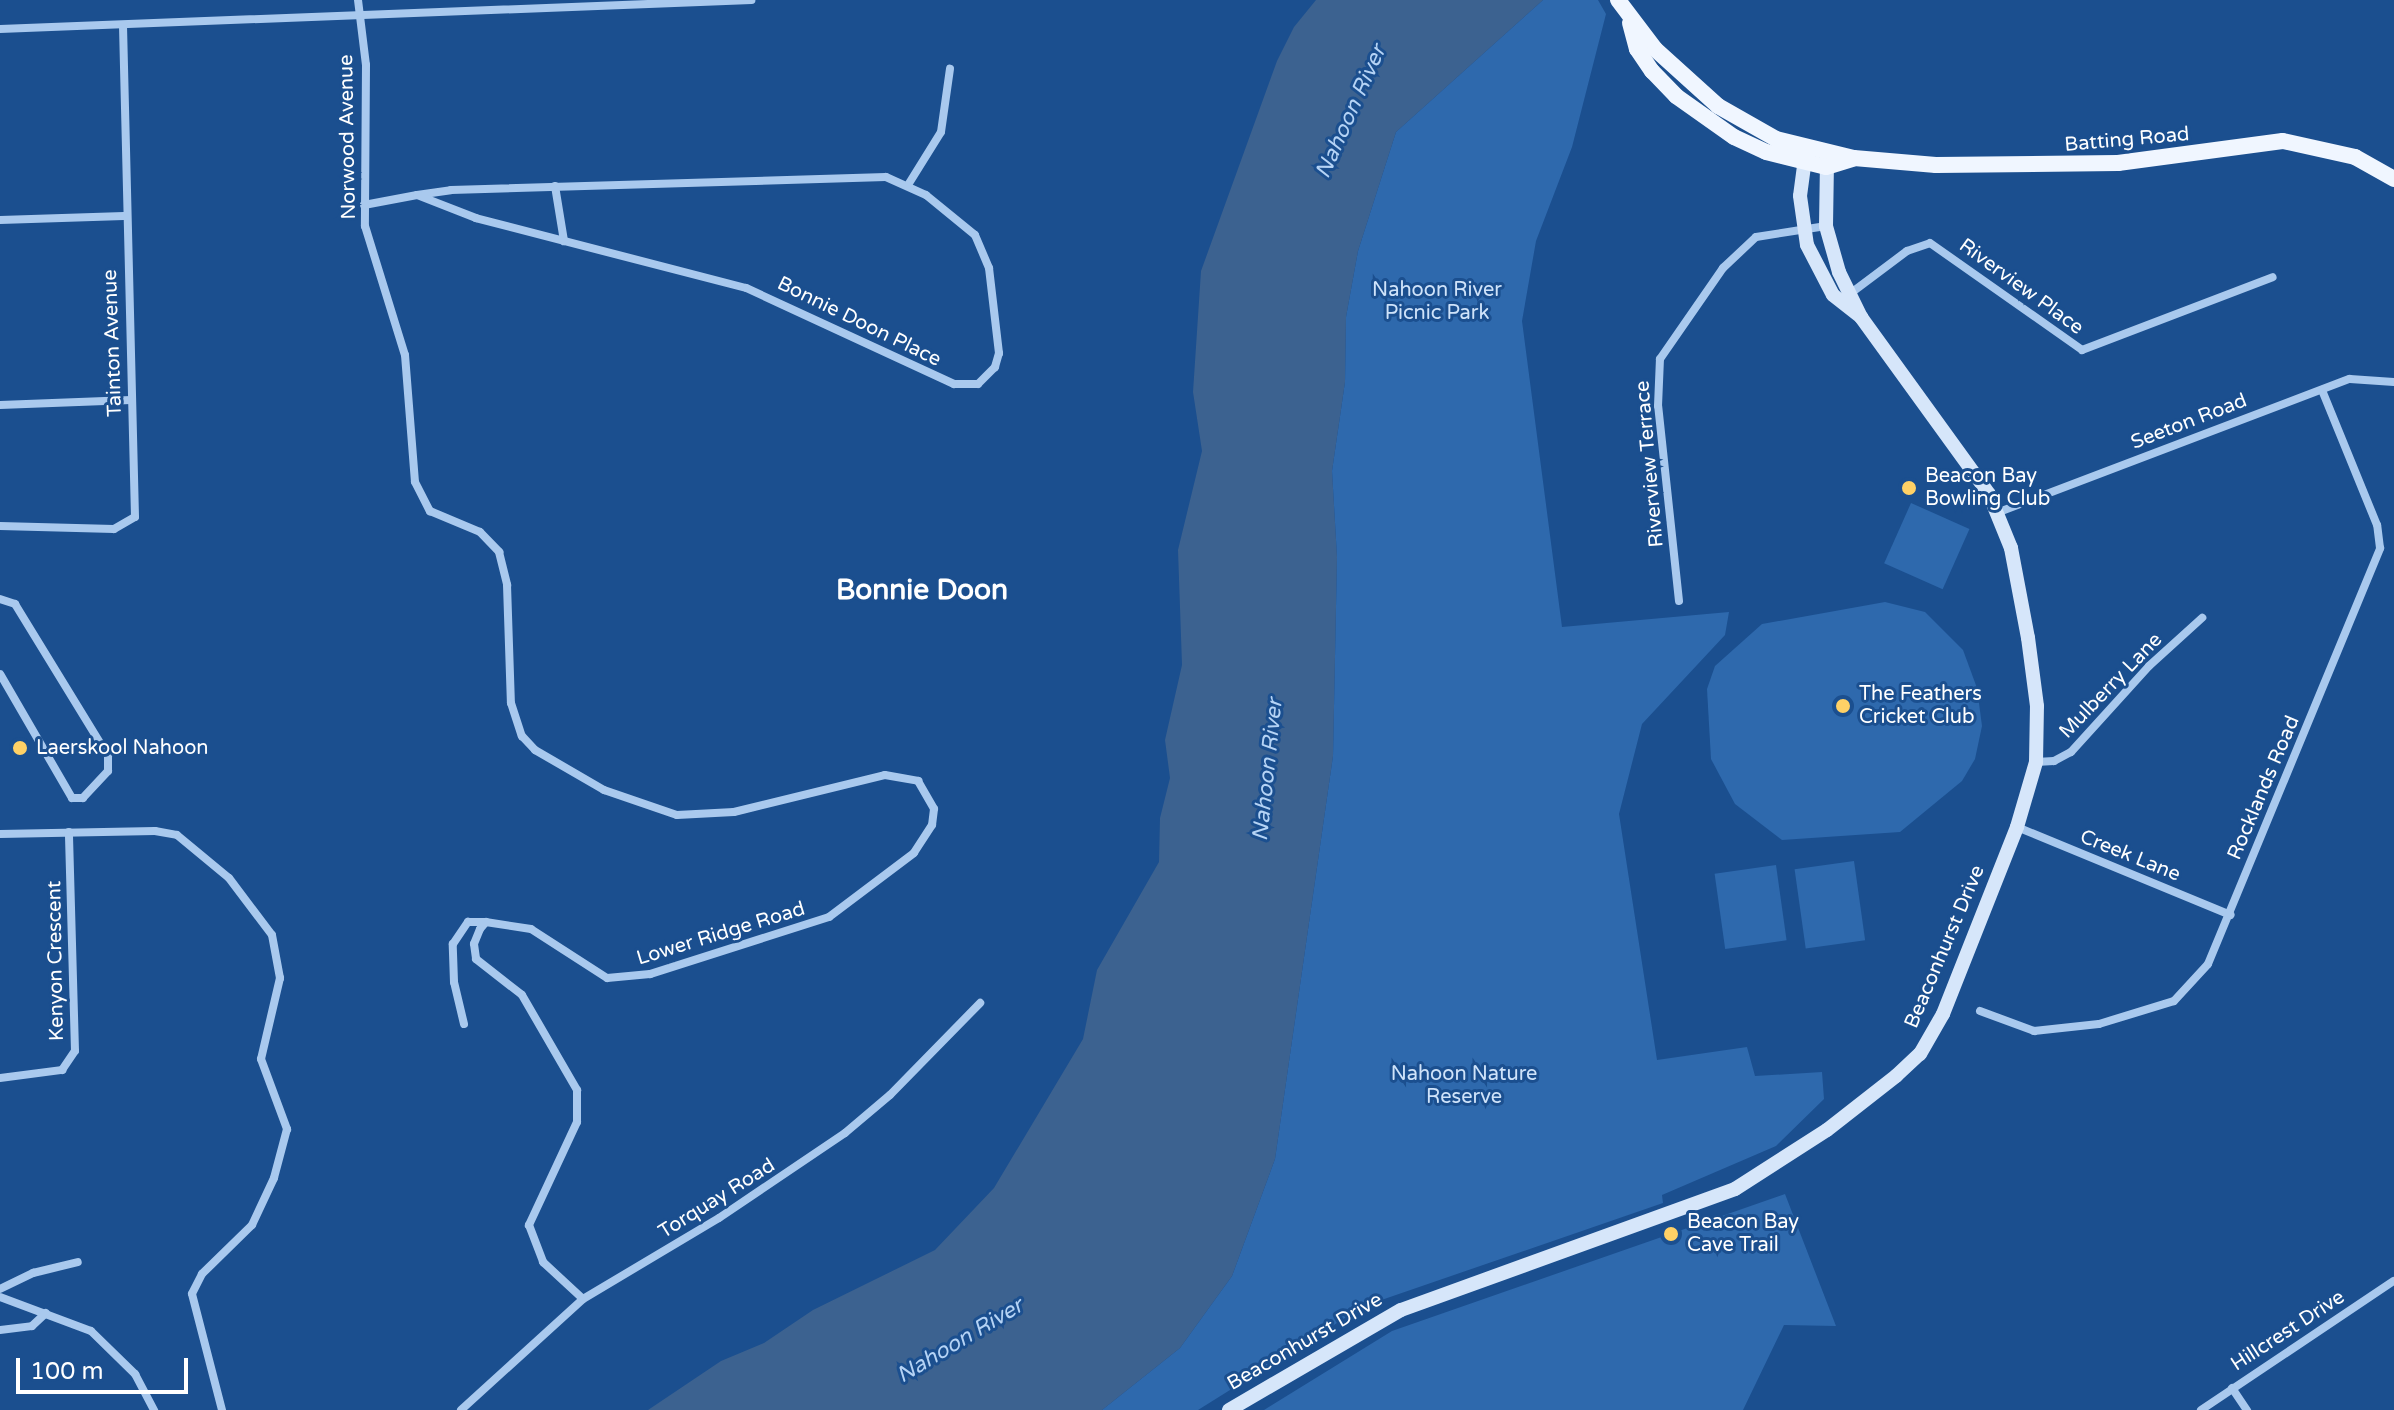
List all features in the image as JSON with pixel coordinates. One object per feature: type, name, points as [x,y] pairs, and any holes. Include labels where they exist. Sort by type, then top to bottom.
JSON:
[{"type":"main road","points":[[1618,0],[1629,19],[1698,92],[1805,155],[1827,158]]},
{"type":"main road","name":"Batting Road","points":[[1827,158],[1936,165],[2118,163],[2283,141],[2355,157],[2394,179]]},
{"type":"street","name":"Norwood Avenue","points":[[358,0],[366,65],[366,240],[405,355],[414,459]]},
{"type":"street","points":[[0,29],[123,28],[359,19],[751,0]]},
{"type":"street","name":"Tainton Avenue","points":[[0,526],[114,529],[131,522],[136,510],[124,216],[123,28]]},
{"type":"street","points":[[908,185],[941,132],[950,69]]},
{"type":"street","name":"Beaconhurst Drive","points":[[1229,1410],[1401,1310],[1735,1189],[1827,1130],[1920,1054],[1943,1014],[2017,827],[2036,762],[2037,706],[2028,638],[2017,572],[1999,512],[1968,460],[1861,317],[1828,288],[1802,230],[1805,155]]},
{"type":"street","name":"Beaconhurst Drive","points":[[1827,158],[1826,226],[1833,257],[1861,317]]},
{"type":"street","name":"Bonnie Doon Place","points":[[364,205],[417,195],[555,186],[873,174],[908,185],[966,225],[984,255],[999,353],[995,367],[978,384],[937,378],[746,288],[442,208],[417,195]]},
{"type":"street","points":[[555,186],[564,241]]},
{"type":"street","points":[[0,220],[124,216]]},
{"type":"street","name":"Riverview Terrace","points":[[1679,601],[1658,406],[1660,359],[1723,268],[1756,237],[1826,226]]},
{"type":"street","name":"Riverview Place","points":[[1851,293],[1907,251],[1930,243],[2069,345],[2086,350],[2273,277]]},
{"type":"street","name":"Seeton Road","points":[[1999,512],[2357,378],[2394,382]]},
{"type":"street","name":"Rocklands Road","points":[[1980,1011],[2050,1032],[2161,1007],[2198,979],[2231,915],[2380,548],[2373,513],[2322,390]]},
{"type":"street","points":[[0,405],[131,400]]},
{"type":"street","name":"Lower Ridge Road","points":[[414,459],[415,482],[424,505],[480,532],[499,552],[507,585],[513,713],[535,750],[621,798],[677,815],[743,810],[885,775],[918,781],[934,809],[932,825],[914,853],[829,917],[650,974],[607,978],[546,935],[486,922]]},
{"type":"street","points":[[0,599],[15,604],[108,756],[103,779],[74,800],[0,674]]},
{"type":"street","name":"Mulberry Lane","points":[[2036,762],[2054,761],[2071,752],[2149,666],[2202,618]]},
{"type":"street","name":"Creek Lane","points":[[2017,827],[2231,915]]},
{"type":"street","points":[[0,834],[155,831],[186,840],[253,906],[277,948],[279,989],[261,1059],[287,1129],[258,1214],[234,1247],[202,1274],[192,1294],[222,1410]]},
{"type":"street","name":"Kenyon Crescent","points":[[0,1078],[62,1070],[75,1051],[69,832]]},
{"type":"street","points":[[464,1024],[454,982],[453,944],[468,922],[486,922]]},
{"type":"street","points":[[486,922],[474,940],[476,959],[513,983],[577,1090],[577,1122],[529,1225],[543,1262],[583,1299]]},
{"type":"street","name":"Torquay Road","points":[[461,1410],[583,1299],[809,1161],[890,1095],[980,1003]]},
{"type":"street","points":[[0,1289],[33,1273],[78,1262]]},
{"type":"street","name":"Hillcrest Drive","points":[[2201,1410],[2394,1281]]},
{"type":"street","points":[[0,1297],[78,1323],[104,1340],[145,1387],[154,1410]]},
{"type":"street","points":[[0,1330],[32,1326],[46,1313]]},
{"type":"street","points":[[2232,1388],[2247,1410]]},
{"type":"green space","name":"Nahoon Nature Reserve","points":[[1543,0],[1598,0],[1606,14],[1572,147],[1536,241],[1522,321],[1562,627],[1729,612],[1725,635],[1642,724],[1619,814],[1657,1060],[1747,1047],[1755,1076],[1822,1072],[1824,1099],[1776,1146],[1662,1195],[1663,1203],[1364,1306],[1198,1410],[1102,1410],[1180,1348],[1232,1276],[1275,1159],[1333,756],[1337,557],[1332,471],[1345,382],[1346,317],[1358,251],[1396,132]]},
{"type":"green space","points":[[1911,503],[1969,529],[1943,589],[1884,563]]},
{"type":"green space","name":"The Feathers Cricket Club","points":[[1885,602],[1925,612],[1963,650],[1977,688],[1982,726],[1975,759],[1962,781],[1900,832],[1782,840],[1735,804],[1711,759],[1707,689],[1715,666],[1762,624]]},
{"type":"green space","points":[[1854,861],[1865,940],[1806,949],[1795,869]]},
{"type":"green space","points":[[1776,865],[1787,940],[1725,949],[1715,874]]},
{"type":"green space","points":[[1785,1194],[1836,1326],[1784,1325],[1743,1410],[1264,1410],[1392,1331]]},
{"type":"water","name":"Nahoon River","points":[[1316,0],[1543,0],[1396,132],[1358,251],[1346,317],[1345,382],[1332,471],[1337,557],[1333,756],[1275,1159],[1232,1276],[1180,1348],[1102,1410],[648,1410],[721,1361],[764,1343],[813,1310],[935,1250],[994,1188],[1083,1039],[1097,970],[1159,862],[1160,818],[1170,778],[1165,740],[1182,665],[1178,550],[1202,451],[1193,392],[1201,271],[1277,61],[1294,27]]},
{"type":"place","name":"Beacon Bay Bowling Club","points":[[1909,488]]},
{"type":"place","name":"The Feathers Cricket Club","points":[[1843,706]]},
{"type":"place","name":"Laerskool Nahoon","points":[[20,748]]},
{"type":"place","name":"Beacon Bay Cave Trail","points":[[1671,1234]]},
{"type":"district","name":"Bonnie Doon","points":[[922,590]]},
{"type":"park label","name":"Nahoon River Picnic Park","points":[[1437,302]]}]
